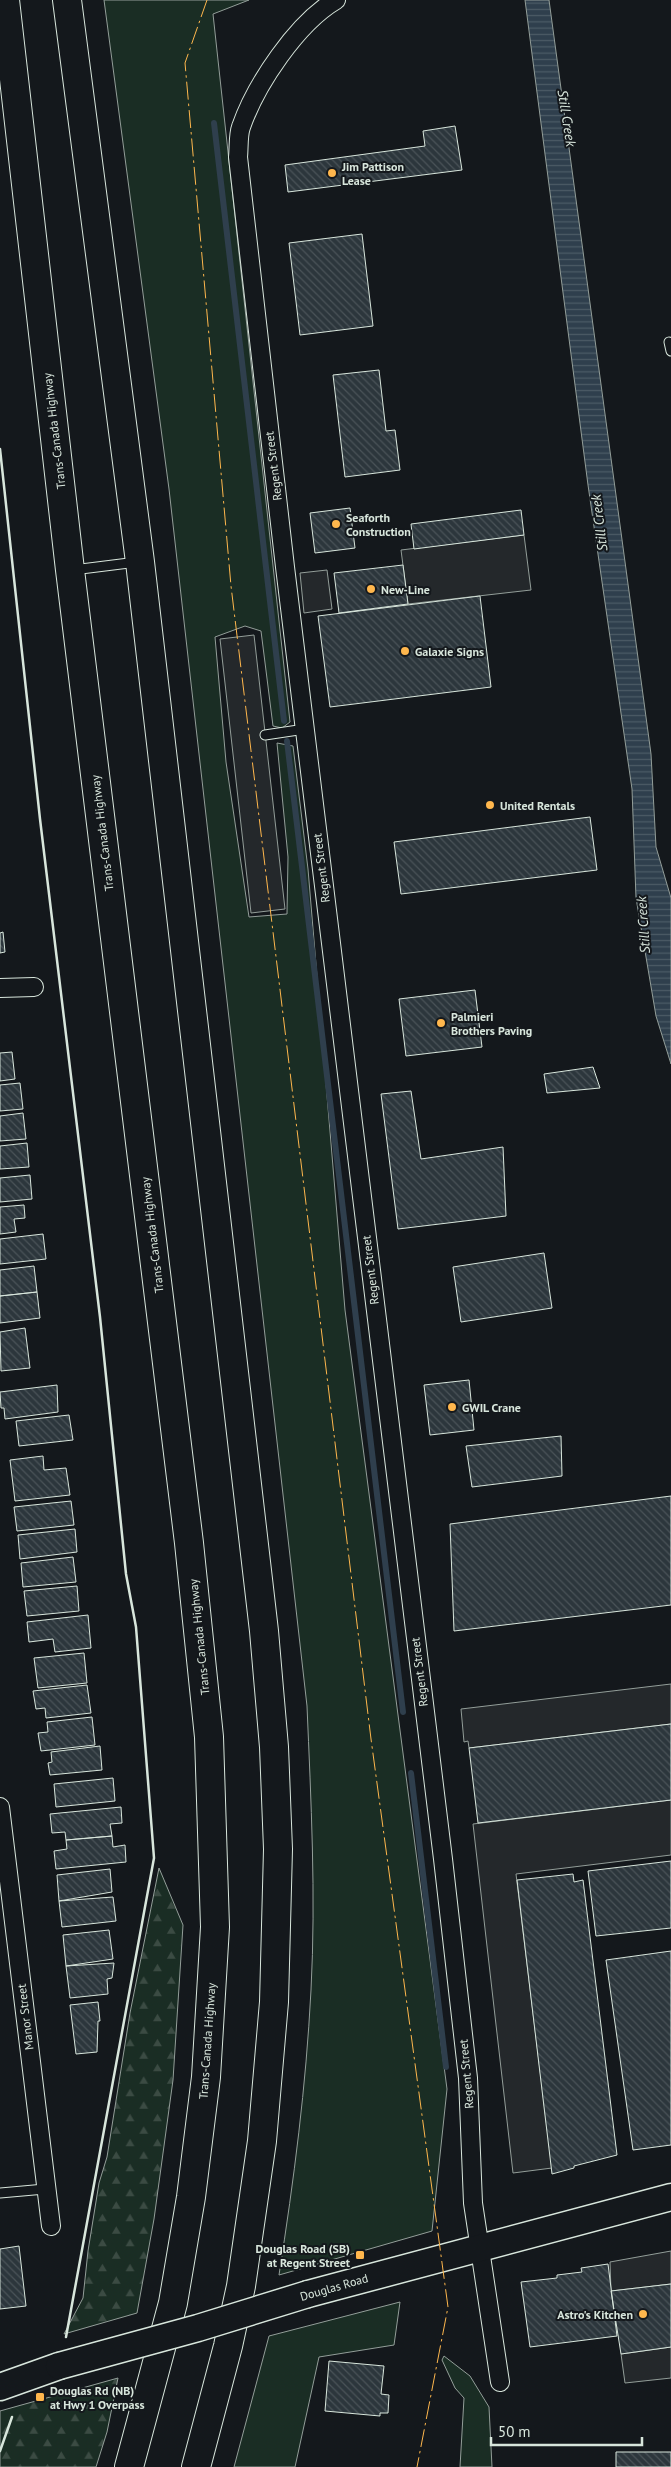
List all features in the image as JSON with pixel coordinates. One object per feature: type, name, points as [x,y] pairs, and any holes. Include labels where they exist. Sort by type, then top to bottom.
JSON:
[{"type":"highway","name":"Trans-Canada Highway","points":[[5,0],[70,570],[189,1543],[209,1737],[215,1927],[206,2077],[191,2197],[173,2303],[129,2467]]},
{"type":"highway","points":[[66,0],[140,562],[264,1631],[274,1747],[278,1849],[274,2002],[262,2141],[239,2295],[228,2346],[196,2467]]},
{"type":"street","name":"Regent Street","points":[[336,0],[325,6],[302,28],[273,68],[240,128],[238,157],[305,729],[443,1858],[468,2078],[473,2203],[500,2382]]},
{"type":"street","points":[[0,988],[34,987]]},
{"type":"street","name":"Manor Street","points":[[0,1807],[51,2226]]},
{"type":"street","name":"Douglas Road","points":[[0,2387],[60,2366],[198,2328],[308,2294],[480,2246],[607,2216],[671,2197]]},
{"type":"lane","points":[[70,570],[140,562]]},
{"type":"lane","points":[[265,735],[305,729]]},
{"type":"lane","points":[[0,2193],[46,2189]]},
{"type":"green space","points":[[104,0],[249,0],[213,14],[290,722],[282,728],[273,726],[261,631],[245,626],[215,637],[226,762],[249,917],[287,914],[288,857],[277,743],[293,746],[308,869],[345,1310],[447,2089],[432,2231],[279,2275],[299,2133],[311,1990],[313,1883],[307,1706],[169,489]]},
{"type":"green space","points":[[159,1868],[183,1925],[173,2080],[154,2219],[137,2313],[64,2334],[83,2298],[88,2251],[99,2183],[107,2157],[130,2013]]},
{"type":"green space","points":[[400,2302],[394,2345],[319,2357],[295,2467],[234,2467],[269,2336]]},
{"type":"green space","points":[[444,2356],[470,2376],[489,2407],[492,2467],[460,2467],[464,2398],[455,2388],[442,2360]]},
{"type":"green space","points":[[118,2378],[107,2432],[96,2467],[0,2467],[0,2411]]},
{"type":"shaded area","points":[[524,535],[531,590],[408,604],[401,550]]},
{"type":"shaded area","points":[[327,570],[332,609],[304,613],[300,573]]},
{"type":"shaded area","points":[[254,635],[285,909],[251,913],[220,639]]},
{"type":"shaded area","points":[[671,1684],[671,1724],[469,1748],[468,1741],[464,1742],[461,1709]]},
{"type":"shaded area","points":[[671,1800],[671,1855],[516,1874],[552,2168],[513,2173],[473,1824]]},
{"type":"shaded area","points":[[671,2251],[671,2284],[611,2291],[610,2262]]},
{"type":"shaded area","points":[[671,2347],[671,2378],[625,2383],[621,2354]]},
{"type":"water","name":"Still Creek","points":[[525,0],[549,0],[651,754],[656,847],[671,898],[671,1064],[656,1016],[636,898],[632,789],[588,485]]},
{"type":"building","points":[[455,126],[462,170],[288,192],[285,165],[425,146],[423,131]]},
{"type":"building","points":[[362,234],[373,326],[300,335],[289,243]]},
{"type":"building","points":[[379,370],[386,431],[395,430],[400,470],[345,477],[333,375]]},
{"type":"building","points":[[350,508],[355,548],[315,553],[310,513]]},
{"type":"building","points":[[521,510],[524,535],[414,549],[411,524]]},
{"type":"building","name":"New-Line","points":[[403,565],[408,604],[339,613],[334,573]]},
{"type":"building","name":"Galaxie Signs","points":[[480,596],[491,687],[330,707],[318,616]]},
{"type":"building","points":[[590,817],[597,870],[401,894],[394,842]]},
{"type":"building","points":[[3,932],[5,952],[0,953],[0,933]]},
{"type":"building","name":"Palmieri Brothers Paving","points":[[475,990],[482,1047],[406,1056],[399,999]]},
{"type":"building","points":[[12,1052],[15,1079],[0,1081],[0,1053]]},
{"type":"building","points":[[593,1067],[600,1088],[547,1093],[544,1074]]},
{"type":"building","points":[[20,1083],[23,1109],[0,1111],[0,1085]]},
{"type":"building","points":[[411,1091],[421,1159],[503,1147],[506,1216],[398,1229],[381,1094]]},
{"type":"building","points":[[23,1113],[26,1139],[0,1141],[0,1116]]},
{"type":"building","points":[[27,1143],[29,1167],[0,1169],[0,1146]]},
{"type":"building","points":[[30,1175],[32,1199],[0,1202],[0,1178]]},
{"type":"building","points":[[24,1205],[25,1218],[14,1219],[16,1232],[0,1234],[0,1207]]},
{"type":"building","points":[[43,1234],[46,1259],[0,1264],[0,1239]]},
{"type":"building","points":[[544,1253],[552,1308],[461,1322],[453,1267]]},
{"type":"building","points":[[34,1266],[37,1292],[0,1296],[0,1270]]},
{"type":"building","points":[[37,1292],[40,1318],[0,1323],[0,1296]]},
{"type":"building","points":[[25,1328],[30,1368],[1,1371],[0,1332]]},
{"type":"building","points":[[469,1380],[474,1430],[430,1435],[424,1385]]},
{"type":"building","points":[[57,1385],[58,1412],[5,1419],[4,1408],[1,1408],[0,1392]]},
{"type":"building","points":[[69,1415],[73,1440],[19,1446],[16,1421]]},
{"type":"building","points":[[561,1436],[562,1476],[472,1487],[466,1446]]},
{"type":"building","points":[[43,1456],[44,1470],[66,1468],[70,1495],[15,1501],[10,1460]]},
{"type":"building","points":[[671,1496],[671,1605],[454,1631],[450,1524]]},
{"type":"building","points":[[71,1501],[74,1525],[17,1531],[14,1507]]},
{"type":"building","points":[[75,1529],[77,1552],[20,1559],[18,1535]]},
{"type":"building","points":[[73,1557],[76,1582],[23,1587],[21,1563]]},
{"type":"building","points":[[77,1586],[79,1611],[27,1616],[24,1591]]},
{"type":"building","points":[[88,1615],[91,1648],[55,1652],[53,1639],[29,1642],[27,1622]]},
{"type":"building","points":[[84,1653],[87,1683],[38,1688],[34,1658]]},
{"type":"building","points":[[87,1685],[91,1713],[46,1718],[45,1708],[36,1709],[33,1691]]},
{"type":"building","points":[[92,1717],[95,1745],[41,1751],[38,1733],[48,1732],[47,1722]]},
{"type":"building","points":[[671,1724],[671,1800],[478,1823],[469,1748]]},
{"type":"building","points":[[100,1746],[102,1770],[50,1775],[48,1763],[52,1762],[51,1752]]},
{"type":"building","points":[[113,1778],[115,1801],[56,1807],[54,1784]]},
{"type":"building","points":[[121,1807],[122,1823],[110,1824],[112,1836],[66,1840],[65,1832],[52,1833],[50,1814]]},
{"type":"building","points":[[112,1836],[113,1847],[125,1845],[126,1862],[56,1869],[54,1851],[67,1849],[66,1840]]},
{"type":"building","points":[[671,1861],[671,1928],[596,1936],[588,1871]]},
{"type":"building","points":[[110,1869],[112,1892],[59,1901],[57,1875]]},
{"type":"building","points":[[573,1874],[574,1882],[583,1880],[617,2155],[574,2166],[574,2168],[552,2174],[517,1880]]},
{"type":"building","points":[[113,1897],[116,1921],[62,1927],[59,1901]]},
{"type":"building","points":[[109,1930],[113,1959],[66,1966],[63,1935]]},
{"type":"building","points":[[671,1951],[671,2145],[633,2150],[606,1960]]},
{"type":"building","points":[[114,1963],[112,1978],[107,1979],[108,1994],[70,1998],[66,1966]]},
{"type":"building","points":[[98,2002],[100,2021],[98,2021],[97,2052],[76,2054],[70,2005]]},
{"type":"building","points":[[19,2246],[26,2306],[0,2309],[0,2249]]},
{"type":"building","points":[[608,2264],[617,2336],[530,2347],[521,2282],[557,2278],[557,2275],[582,2272],[581,2268]]},
{"type":"building","name":"Astro's Kitchen","points":[[671,2284],[671,2347],[621,2354],[611,2291]]},
{"type":"building","points":[[329,2361],[384,2366],[381,2394],[389,2395],[388,2413],[380,2413],[380,2416],[325,2411]]},
{"type":"building","points":[[616,2452],[671,2452],[671,2467],[616,2467]]},
{"type":"waterway","points":[[214,123],[284,721]]},
{"type":"waterway","points":[[287,741],[403,1712]]},
{"type":"waterway","points":[[411,1773],[446,2067]]},
{"type":"wall","points":[[0,449],[40,819],[100,1317],[126,1574],[136,1627],[154,1858],[66,2337]]},
{"type":"wall","points":[[0,2451],[12,2417]]},
{"type":"power","points":[[207,0],[185,63],[231,586],[371,1739],[448,2307],[417,2467]]},
{"type":"place","name":"Jim Pattison Lease","points":[[332,173]]},
{"type":"place","name":"Seaforth Construction","points":[[336,524]]},
{"type":"place","name":"New-Line","points":[[371,589]]},
{"type":"place","name":"Galaxie Signs","points":[[405,651]]},
{"type":"place","name":"United Rentals","points":[[490,805]]},
{"type":"place","name":"Palmieri Brothers Paving","points":[[441,1023]]},
{"type":"place","name":"GWIL Crane","points":[[452,1407]]},
{"type":"place","name":"Douglas Road (SB) at Regent Street","points":[[360,2255]]},
{"type":"place","name":"Astro's Kitchen","points":[[643,2314]]},
{"type":"place","name":"Douglas Rd (NB) at Hwy 1 Overpass","points":[[40,2397]]}]
